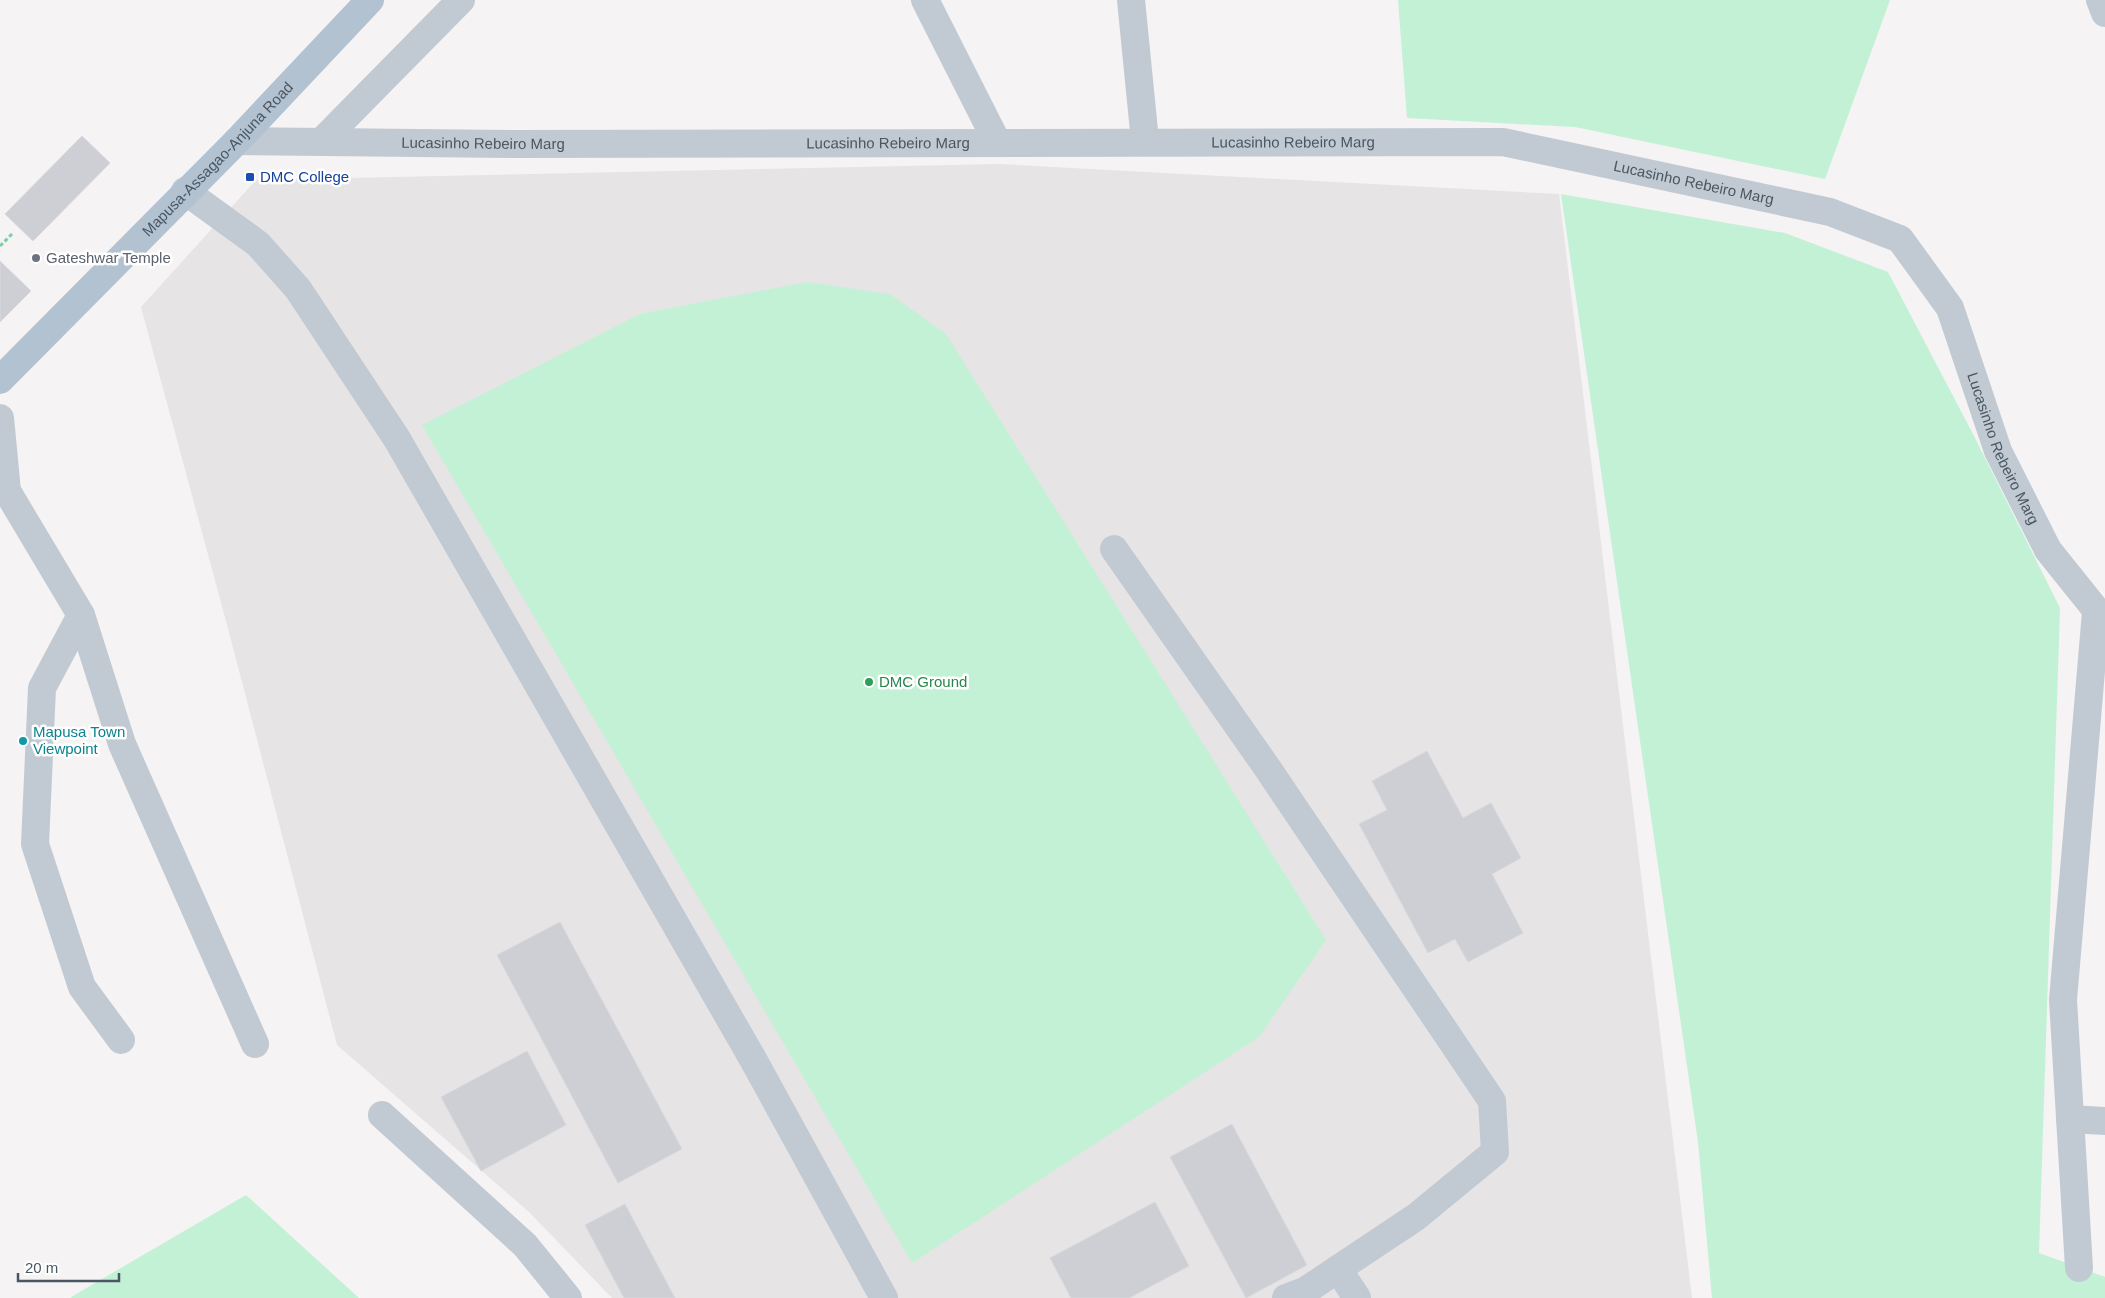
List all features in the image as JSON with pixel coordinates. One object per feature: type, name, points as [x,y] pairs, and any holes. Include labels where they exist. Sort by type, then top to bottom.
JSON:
[{"type":"main road","name":"Mapusa-Assagao-Anjuna Road","points":[[0,380],[237,141],[370,0]]},
{"type":"street","points":[[321,142],[461,0]]},
{"type":"street","points":[[925,0],[997,142]]},
{"type":"street","points":[[1131,0],[1145,141]]},
{"type":"street","points":[[2100,0],[2105,14]]},
{"type":"street","name":"Lucasinho Rebeiro Marg","points":[[237,141],[526,144],[1145,141],[1503,142],[1830,212],[1900,239],[1950,308],[1998,451],[2048,550],[2101,617]]},
{"type":"street","points":[[186,191],[258,244],[298,289],[397,439],[754,1061],[884,1298]]},
{"type":"street","points":[[0,418],[7,491],[80,615],[122,744],[255,1044]]},
{"type":"street","points":[[1114,549],[1266,766],[1492,1101],[1495,1152],[1416,1217],[1304,1291],[1286,1298]]},
{"type":"street","points":[[80,615],[42,688],[35,844],[82,986],[121,1040]]},
{"type":"street","points":[[2079,1268],[2063,1000],[2101,617]]},
{"type":"street","points":[[382,1115],[525,1245],[568,1298]]},
{"type":"street","points":[[2070,1119],[2105,1121]]},
{"type":"street","points":[[1338,1269],[1357,1298]]},
{"type":"path","points":[[0,246],[13,233]]},
{"type":"shaded area","points":[[999,164],[1559,194],[1692,1298],[612,1298],[529,1212],[337,1045],[226,621],[141,307],[256,180]]},
{"type":"green space","points":[[1398,0],[1890,0],[1825,179],[1575,127],[1407,118]]},
{"type":"green space","points":[[1561,194],[1785,233],[1888,272],[1974,436],[2060,608],[2039,1253],[2105,1277],[2105,1298],[1712,1298],[1698,1142]]},
{"type":"green space","name":"DMC Ground","points":[[807,282],[890,294],[946,334],[1326,940],[1259,1037],[912,1263],[422,425],[640,314]]},
{"type":"green space","points":[[246,1195],[359,1298],[70,1298],[78,1293]]},
{"type":"building","points":[[82,136],[110,163],[33,241],[5,214]]},
{"type":"building","points":[[0,261],[31,291],[0,322]]},
{"type":"building","points":[[1427,751],[1463,818],[1491,803],[1521,858],[1492,874],[1523,933],[1468,962],[1455,939],[1428,953],[1359,824],[1387,810],[1372,781]]},
{"type":"building","points":[[560,922],[682,1149],[618,1183],[497,955]]},
{"type":"building","points":[[527,1051],[566,1125],[481,1171],[441,1097]]},
{"type":"building","points":[[1232,1124],[1307,1265],[1246,1298],[1170,1157]]},
{"type":"building","points":[[1155,1202],[1189,1266],[1129,1298],[1071,1298],[1050,1258]]},
{"type":"building","points":[[625,1204],[675,1298],[624,1298],[585,1225]]},
{"type":"place","name":"DMC College","points":[[250,177]]},
{"type":"place","name":"Gateshwar Temple","points":[[36,258]]},
{"type":"place","name":"DMC Ground","points":[[869,682]]},
{"type":"place","name":"Mapusa Town Viewpoint","points":[[23,741]]}]
